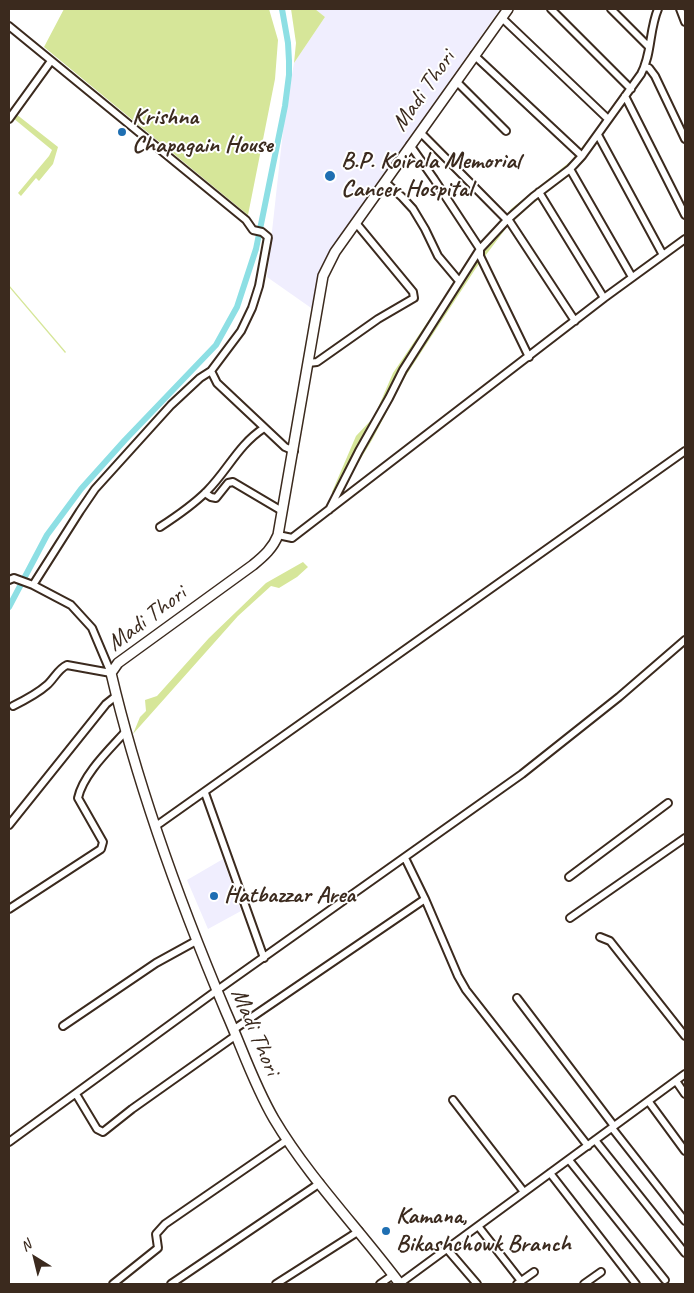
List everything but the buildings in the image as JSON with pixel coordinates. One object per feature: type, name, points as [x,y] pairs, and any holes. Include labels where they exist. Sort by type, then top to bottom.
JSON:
[{"type":"main road","name":"Madi Thori","points":[[399,1284],[287,1140],[260,1094],[184,911],[126,731],[110,673],[118,663],[253,565],[272,548],[278,535],[294,451],[323,276],[332,257],[508,9]]},
{"type":"street","points":[[550,9],[631,89]]},
{"type":"street","points":[[611,9],[650,47]]},
{"type":"street","points":[[330,510],[358,451],[403,370],[480,249],[507,219],[570,169],[582,156],[631,89],[645,67],[650,47],[653,19],[658,9]]},
{"type":"street","points":[[680,9],[685,22]]},
{"type":"street","points":[[502,18],[608,119]]},
{"type":"street","points":[[9,26],[246,220],[253,230],[262,232],[268,237],[259,286],[241,330],[211,371],[200,378],[172,405],[95,489],[30,585]]},
{"type":"street","points":[[474,55],[582,156]]},
{"type":"street","points":[[9,119],[51,61]]},
{"type":"street","points":[[645,67],[649,68],[655,76],[685,139]]},
{"type":"street","points":[[456,81],[506,131]]},
{"type":"street","points":[[625,96],[685,215]]},
{"type":"street","points":[[420,132],[507,219],[575,321]]},
{"type":"street","points":[[598,135],[663,255]]},
{"type":"street","points":[[410,146],[434,178],[480,249],[480,256],[529,357]]},
{"type":"street","points":[[570,169],[632,277]]},
{"type":"street","points":[[384,182],[402,196],[412,209],[425,229],[438,256],[459,281]]},
{"type":"street","points":[[539,192],[604,298]]},
{"type":"street","points":[[308,363],[317,362],[378,319],[414,298],[413,292],[356,223]]},
{"type":"street","points":[[278,535],[292,538],[604,298],[685,240]]},
{"type":"street","points":[[211,371],[217,383],[285,447],[294,451]]},
{"type":"street","points":[[160,527],[188,509],[205,493],[248,439],[264,428]]},
{"type":"street","points":[[156,826],[685,451]]},
{"type":"street","points":[[205,493],[213,499],[216,498],[228,483],[233,482],[282,511]]},
{"type":"street","points":[[9,580],[14,578],[19,580],[66,603],[87,622],[95,634],[110,673]]},
{"type":"street","points":[[9,1142],[216,991],[536,764],[619,697],[685,640]]},
{"type":"street","points":[[12,706],[42,690],[59,670],[66,665],[110,673]]},
{"type":"street","points":[[9,825],[106,704],[116,696]]},
{"type":"street","points":[[9,909],[101,849],[103,842],[78,798],[79,793],[104,756],[126,731]]},
{"type":"street","points":[[205,793],[264,958]]},
{"type":"street","points":[[569,877],[668,803]]},
{"type":"street","points":[[570,918],[685,838]]},
{"type":"street","points":[[405,858],[466,990],[588,1146]]},
{"type":"street","points":[[76,1094],[97,1129],[103,1132],[234,1033],[425,899]]},
{"type":"street","points":[[600,937],[609,940],[685,1036]]},
{"type":"street","points":[[62,1026],[156,963],[196,940]]},
{"type":"street","points":[[516,998],[685,1221]]},
{"type":"street","points":[[399,1284],[685,1074]]},
{"type":"street","points":[[676,1081],[685,1094]]},
{"type":"street","points":[[453,1100],[524,1192]]},
{"type":"street","points":[[648,1102],[685,1151]]},
{"type":"street","points":[[113,1284],[158,1248],[156,1234],[165,1224],[287,1140]]},
{"type":"street","points":[[595,1140],[685,1253]]},
{"type":"street","points":[[569,1160],[665,1280]]},
{"type":"street","points":[[550,1173],[636,1284]]},
{"type":"street","points":[[171,1284],[320,1183]]},
{"type":"street","points":[[478,1226],[519,1283],[534,1272]]},
{"type":"street","points":[[276,1284],[359,1231]]},
{"type":"street","points":[[447,1248],[477,1284]]},
{"type":"street","points":[[584,1284],[600,1272]]},
{"type":"street","points":[[380,1284],[393,1275]]},
{"type":"shaded area","name":"B.P. Koirala Memorial Cancer Hospital","points":[[315,9],[500,9],[344,230],[323,263],[318,276],[314,310],[267,277],[284,122],[294,63],[325,17]]},
{"type":"shaded area","name":"Hatbazzar Area","points":[[223,859],[241,911],[208,929],[187,880]]},
{"type":"green space","points":[[64,9],[269,9],[278,40],[275,79],[248,215],[44,47]]},
{"type":"green space","points":[[291,9],[315,9],[325,17],[294,63],[296,43]]},
{"type":"green space","points":[[16,114],[58,147],[53,164],[39,181],[36,178],[21,196],[18,193],[52,150],[13,118]]},
{"type":"green space","points":[[609,124],[584,161],[507,227],[476,268],[405,377],[372,440],[335,501],[332,492],[356,436],[374,417],[393,373],[477,249],[511,209],[571,161],[598,127]]},
{"type":"green space","points":[[9,285],[66,352],[65,353],[9,287]]},
{"type":"green space","points":[[303,562],[308,567],[297,577],[279,588],[271,586],[238,616],[133,734],[140,717],[146,711],[145,700],[157,696],[209,638],[266,583]]},
{"type":"waterway","points":[[9,607],[47,535],[81,489],[216,345],[237,307],[256,249],[285,106],[289,61],[282,9]]},
{"type":"place","name":"Krishna Chapagain House","points":[[122,132]]},
{"type":"place","name":"B.P. Koirala Memorial Cancer Hospital","points":[[330,176]]},
{"type":"place","name":"Hatbazzar Area","points":[[214,896]]},
{"type":"place","name":"Kamana, Bikashchowk Branch","points":[[386,1231]]}]
